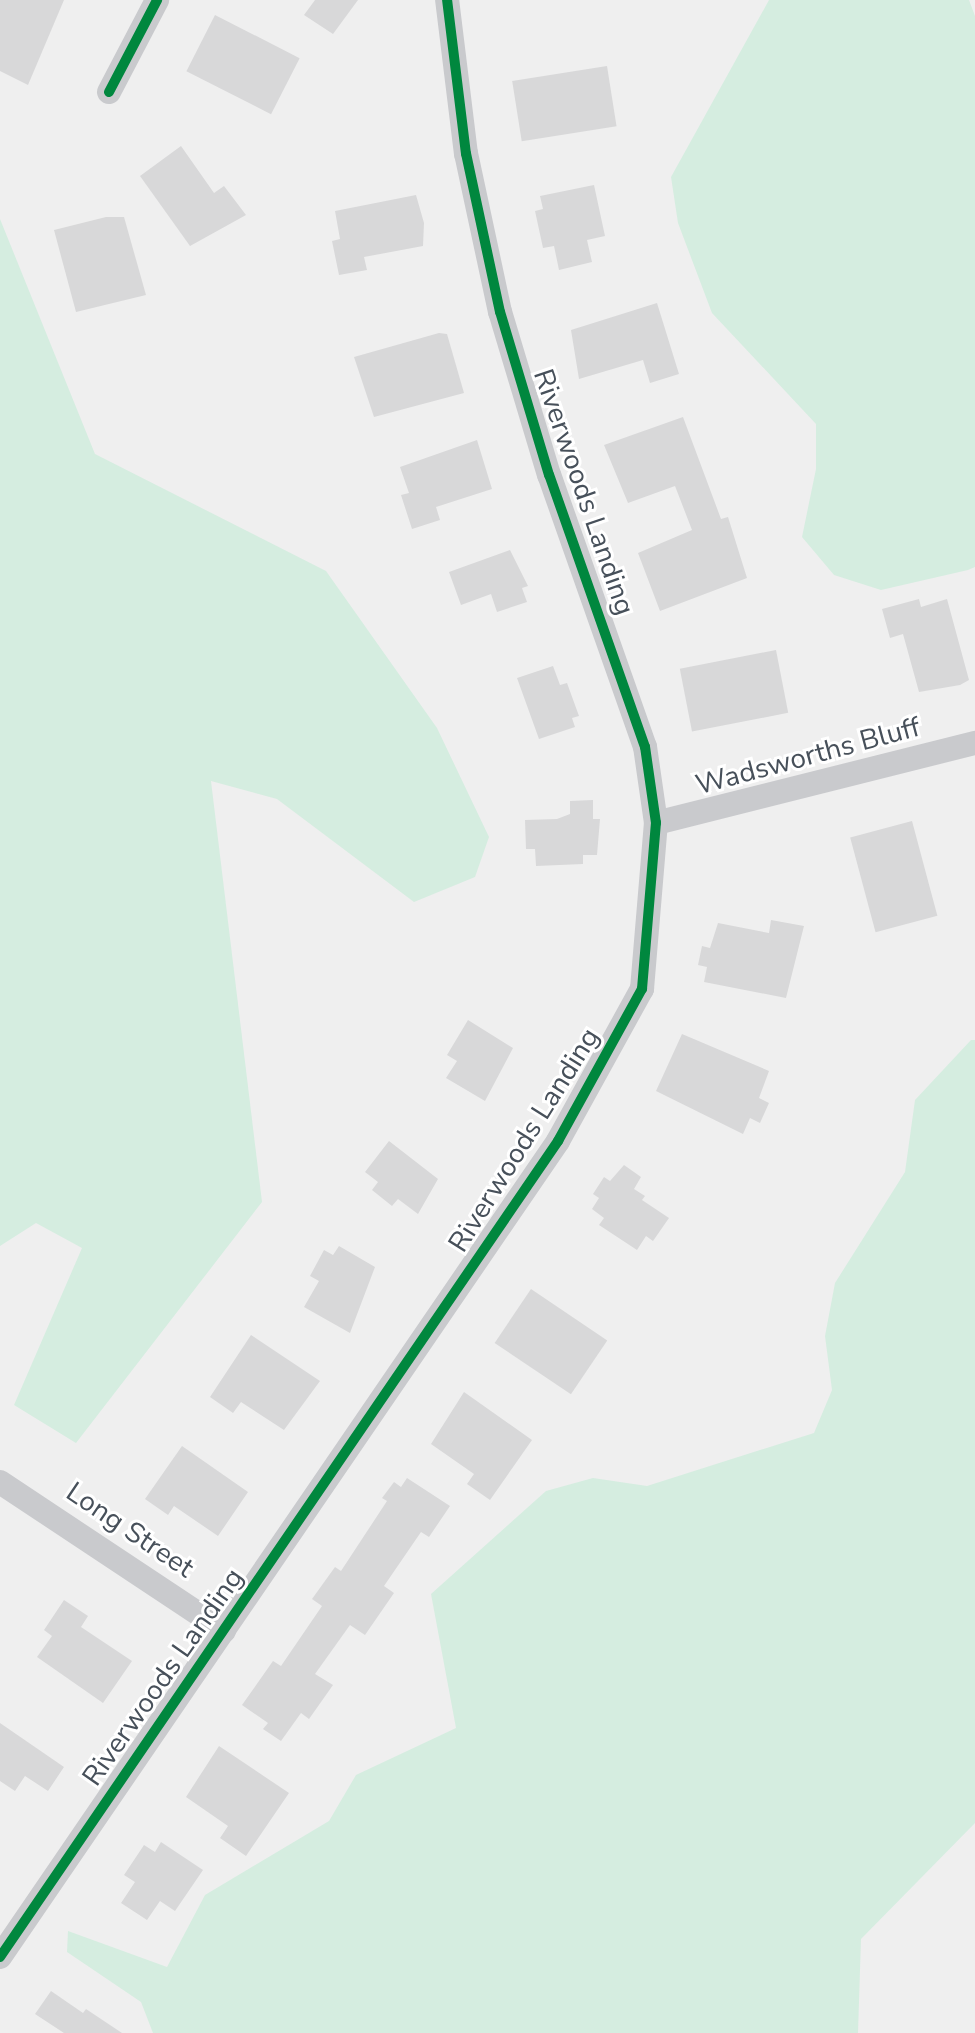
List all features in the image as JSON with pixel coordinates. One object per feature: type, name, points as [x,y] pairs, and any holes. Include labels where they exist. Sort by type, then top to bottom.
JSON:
[{"type":"street","points":[[109,92],[157,0]]},
{"type":"street","name":"Riverwoods Landing","points":[[0,1957],[592,1087],[642,989],[656,823],[634,708],[549,475],[500,312],[466,154],[447,0]]},
{"type":"street","name":"Wadsworths Bluff","points":[[656,823],[975,743]]},
{"type":"street","name":"Long Street","points":[[0,1482],[224,1631]]},
{"type":"green space","points":[[769,0],[969,0],[975,16],[975,567],[968,570],[881,590],[834,575],[802,537],[816,469],[816,424],[712,313],[678,223],[671,177]]},
{"type":"green space","points":[[0,219],[95,454],[326,571],[437,728],[489,837],[475,877],[414,902],[277,799],[211,781],[262,1202],[76,1443],[14,1405],[82,1248],[36,1223],[0,1246]]},
{"type":"green space","points":[[971,1040],[975,1040],[975,1823],[861,1939],[858,2033],[153,2033],[141,2002],[67,1952],[68,1931],[167,1967],[205,1895],[329,1821],[356,1775],[456,1728],[431,1594],[546,1491],[593,1478],[647,1486],[814,1433],[832,1390],[825,1336],[835,1283],[905,1172],[915,1100]]},
{"type":"building","points":[[0,0],[64,0],[28,85],[0,71]]},
{"type":"building","points":[[315,0],[358,0],[333,34],[304,15]]},
{"type":"building","points":[[215,15],[300,58],[271,114],[186,71]]},
{"type":"building","points":[[607,66],[617,126],[522,141],[512,81]]},
{"type":"building","points":[[181,146],[214,193],[224,186],[246,215],[190,246],[140,176]]},
{"type":"building","points":[[594,185],[605,236],[587,240],[592,262],[559,270],[554,246],[543,248],[535,211],[543,209],[540,196]]},
{"type":"building","points":[[416,195],[424,223],[423,246],[364,257],[367,270],[339,275],[332,241],[340,239],[335,211]]},
{"type":"building","points":[[106,217],[124,217],[146,295],[76,312],[54,230]]},
{"type":"building","points":[[657,303],[679,374],[650,383],[643,360],[579,379],[571,330]]},
{"type":"building","points":[[439,333],[447,334],[464,393],[374,417],[354,357]]},
{"type":"building","points":[[683,417],[721,519],[728,517],[747,578],[660,611],[638,553],[692,530],[675,486],[628,503],[604,445]]},
{"type":"building","points":[[477,440],[492,489],[436,507],[440,520],[412,529],[401,495],[409,493],[400,467]]},
{"type":"building","points":[[510,550],[528,586],[522,588],[527,602],[497,612],[491,594],[461,605],[449,572]]},
{"type":"building","points":[[919,599],[921,607],[947,599],[969,680],[960,685],[919,692],[903,634],[890,638],[882,609]]},
{"type":"building","points":[[776,650],[788,713],[692,732],[680,669]]},
{"type":"building","points":[[553,666],[560,685],[567,683],[579,716],[572,718],[575,727],[539,739],[517,678]]},
{"type":"building","points":[[593,800],[593,819],[600,819],[597,855],[583,855],[583,864],[536,866],[535,849],[526,849],[525,820],[557,819],[570,814],[570,801]]},
{"type":"building","points":[[912,821],[937,916],[876,932],[850,838]]},
{"type":"building","points":[[771,920],[804,926],[786,998],[704,982],[707,967],[698,965],[702,946],[710,948],[718,923],[769,933]]},
{"type":"building","points":[[468,1020],[513,1048],[485,1101],[446,1078],[457,1061],[447,1055]]},
{"type":"building","points":[[682,1034],[769,1071],[759,1098],[769,1103],[760,1123],[750,1118],[743,1134],[656,1091]]},
{"type":"building","points":[[389,1141],[438,1179],[418,1214],[398,1199],[392,1206],[372,1190],[378,1182],[365,1172]]},
{"type":"building","points":[[624,1165],[641,1177],[634,1189],[645,1196],[642,1200],[669,1218],[653,1241],[646,1236],[637,1250],[599,1225],[604,1218],[592,1209],[599,1198],[593,1194],[604,1177],[610,1181]]},
{"type":"building","points":[[339,1246],[375,1267],[350,1333],[304,1307],[319,1281],[310,1276],[324,1250],[333,1255]]},
{"type":"building","points":[[531,1289],[607,1340],[571,1394],[495,1343]]},
{"type":"building","points":[[251,1335],[320,1381],[284,1430],[241,1402],[233,1413],[210,1397]]},
{"type":"building","points":[[464,1392],[532,1440],[490,1500],[467,1484],[474,1474],[431,1444]]},
{"type":"building","points":[[182,1446],[248,1492],[218,1536],[174,1506],[168,1515],[145,1499]]},
{"type":"building","points":[[407,1478],[450,1506],[429,1537],[421,1532],[384,1586],[394,1593],[365,1635],[350,1625],[315,1674],[333,1685],[309,1719],[301,1713],[281,1741],[263,1729],[268,1723],[242,1705],[273,1661],[281,1666],[322,1606],[312,1599],[335,1567],[341,1571],[387,1501],[382,1498],[394,1482],[401,1487]]},
{"type":"building","points":[[64,1600],[88,1616],[81,1627],[132,1661],[103,1703],[37,1657],[52,1636],[44,1630]]},
{"type":"building","points":[[0,1723],[64,1767],[48,1791],[25,1776],[15,1791],[0,1781]]},
{"type":"building","points":[[219,1746],[289,1793],[246,1856],[220,1838],[228,1826],[186,1797]]},
{"type":"building","points":[[161,1842],[203,1870],[175,1911],[160,1901],[147,1920],[121,1903],[135,1882],[124,1875],[144,1845],[155,1852]]},
{"type":"building","points":[[51,1991],[83,2013],[86,2009],[122,2033],[64,2033],[35,2014]]},
{"type":"cycle path","points":[[109,92],[157,0]]},
{"type":"cycle path","points":[[0,1957],[558,1141],[642,989],[656,823],[645,747],[549,475],[500,312],[466,154],[447,0]]}]
